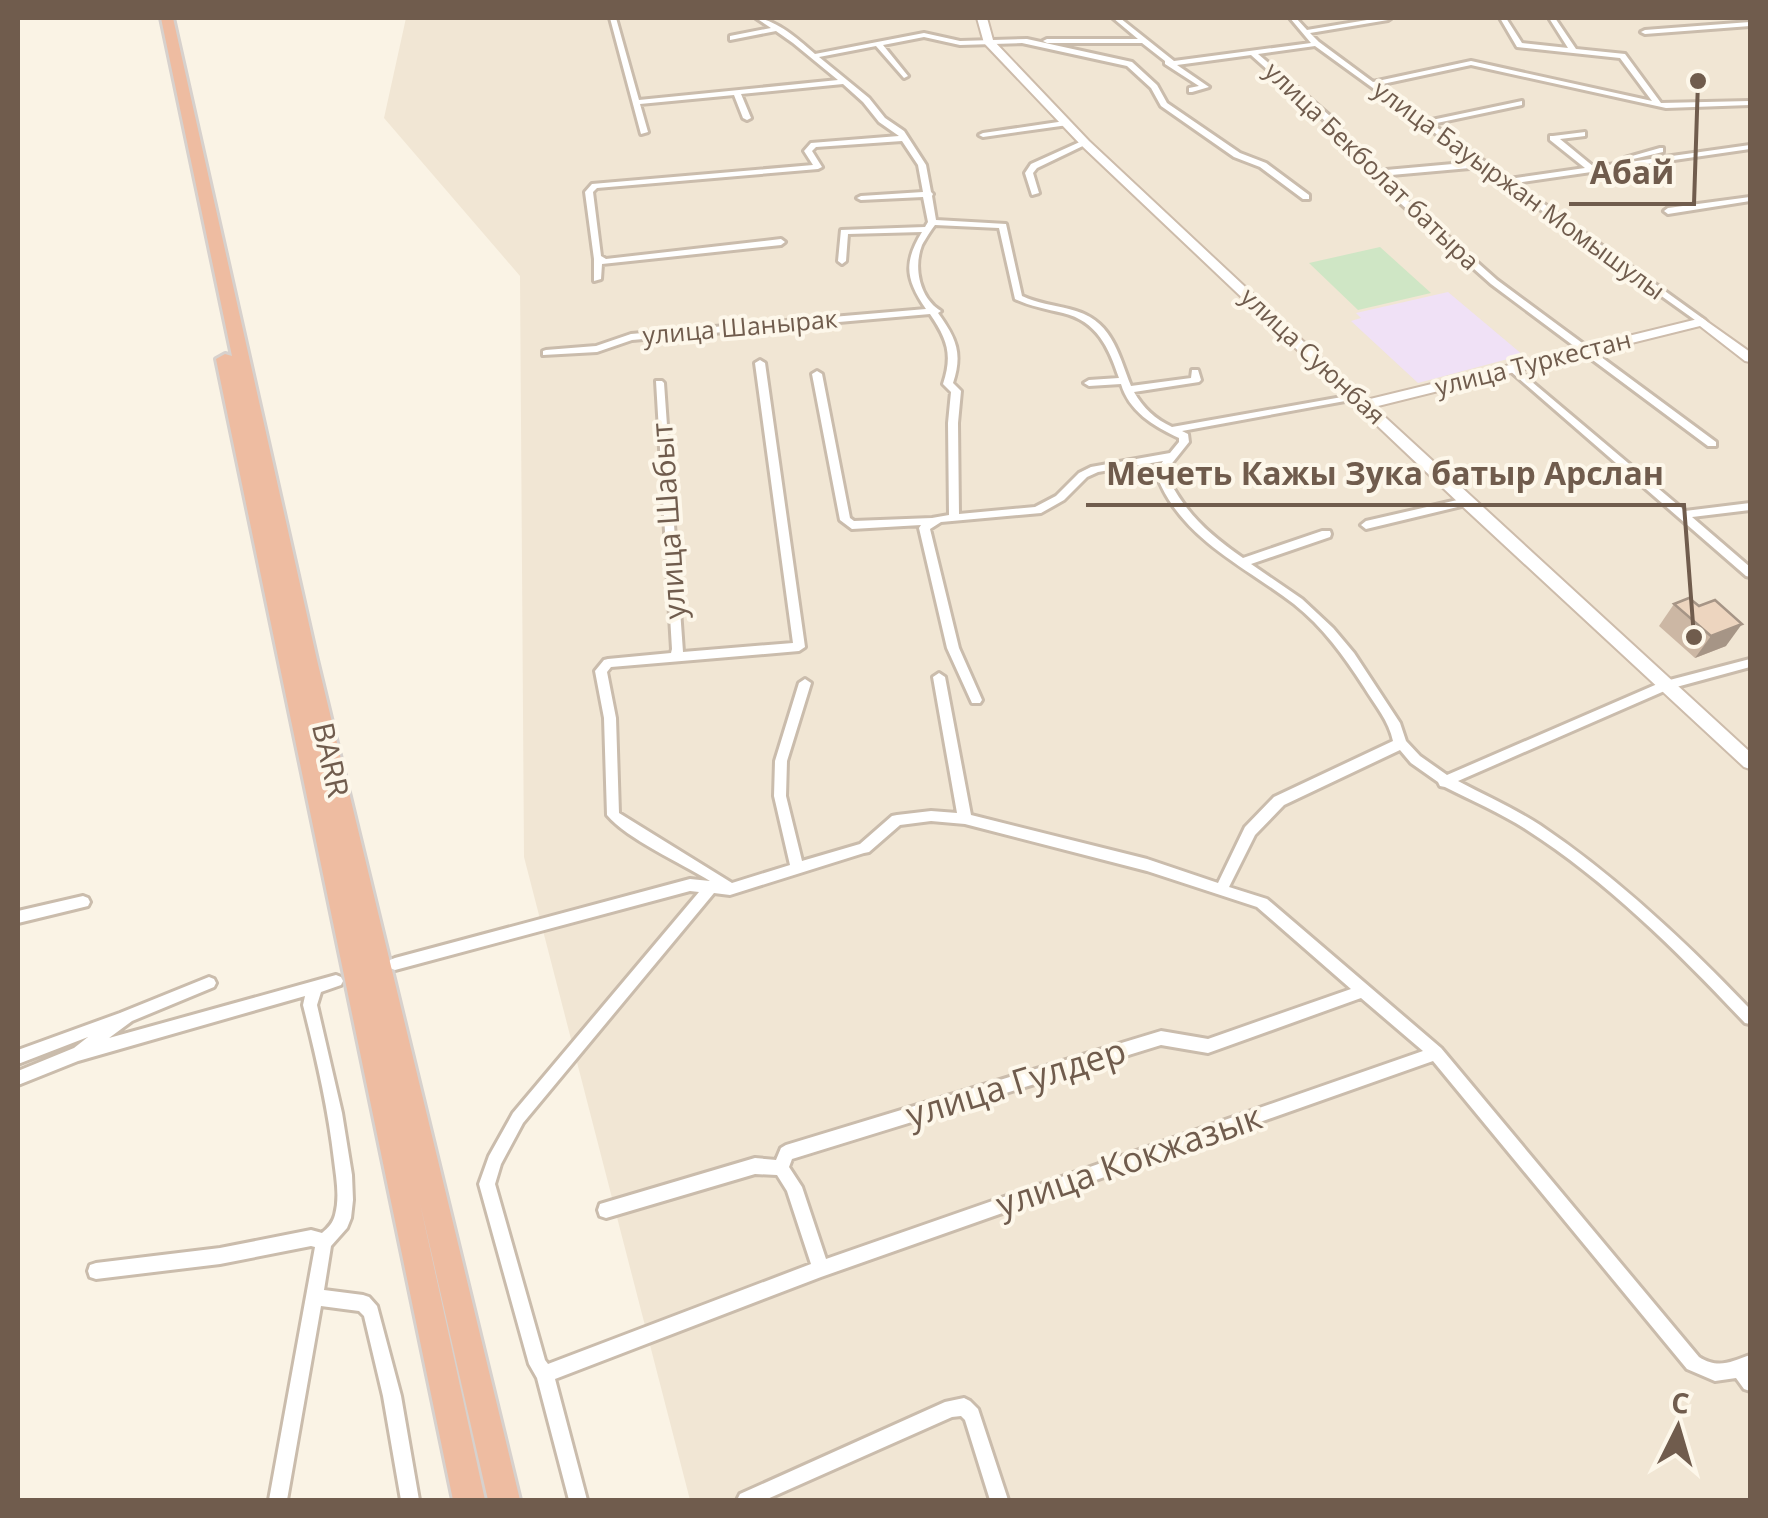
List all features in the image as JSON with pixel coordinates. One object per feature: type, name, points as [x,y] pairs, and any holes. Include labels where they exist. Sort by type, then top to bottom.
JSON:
[{"type":"highway","name":"BARR","points":[[155,18],[194,218],[469,1500]]},
{"type":"highway","name":"BARR","points":[[167,18],[306,660],[504,1500]]},
{"type":"main road","name":"улица Суюнбая","points":[[982,18],[988,41],[1065,123],[1466,502],[1750,762]]},
{"type":"main road","name":"улица Туркестан","points":[[1360,400],[1702,322]]},
{"type":"main road","name":"улица Бауыржан Момышулы","points":[[1702,322],[1750,358]]},
{"type":"street","points":[[613,18],[644,132]]},
{"type":"street","points":[[760,18],[844,82],[904,138],[922,166],[931,226],[916,249],[914,283],[936,311],[954,352],[955,369],[948,384],[956,391],[952,422],[956,455],[954,518]]},
{"type":"street","points":[[1116,18],[1140,41],[1204,87],[1192,90]]},
{"type":"street","name":"улица Бауыржан Момышулы","points":[[1293,18],[1316,44],[1702,322]]},
{"type":"street","points":[[1306,32],[1388,18]]},
{"type":"street","points":[[1503,18],[1520,45],[1622,56],[1658,104]]},
{"type":"street","points":[[1552,18],[1574,50]]},
{"type":"street","points":[[1645,32],[1750,24]]},
{"type":"street","points":[[733,38],[777,29]]},
{"type":"street","points":[[814,56],[930,35],[960,44],[1140,41]]},
{"type":"street","points":[[1021,41],[1128,64],[1154,87],[1164,104],[1237,155],[1263,164],[1306,197]]},
{"type":"street","points":[[878,44],[904,76]]},
{"type":"street","points":[[1168,62],[1316,44]]},
{"type":"street","name":"улица Бекболат батыра","points":[[1254,53],[1326,118],[1373,174],[1494,282],[1712,444]]},
{"type":"street","points":[[1372,84],[1471,64],[1658,104],[1690,108],[1750,103]]},
{"type":"street","points":[[637,102],[844,82]]},
{"type":"street","points":[[736,92],[747,118]]},
{"type":"street","points":[[1426,124],[1519,103]]},
{"type":"street","points":[[983,136],[1065,123]]},
{"type":"street","points":[[1582,134],[1553,138],[1592,170]]},
{"type":"street","points":[[597,278],[588,192],[595,186],[818,167],[808,151],[814,146],[904,138]]},
{"type":"street","points":[[1035,193],[1029,174],[1034,166],[1085,142]]},
{"type":"street","points":[[1508,182],[1750,147]]},
{"type":"street","points":[[1592,170],[1660,150]]},
{"type":"street","points":[[1373,174],[1483,164]]},
{"type":"street","points":[[861,198],[929,194]]},
{"type":"street","points":[[1668,210],[1750,199]]},
{"type":"street","points":[[842,261],[844,232],[1003,226],[1018,297],[1088,318],[1115,355],[1125,386],[1141,413],[1185,439],[1162,467],[1161,477],[1184,513],[1208,537],[1321,622],[1396,726],[1400,744],[1444,782],[1509,811],[1603,880],[1713,978],[1750,1018]]},
{"type":"street","points":[[598,260],[781,242]]},
{"type":"street","name":"улица Шанырак","points":[[546,353],[597,349],[631,337],[936,311]]},
{"type":"street","points":[[730,889],[693,861],[644,838],[613,815],[610,718],[601,671],[608,663],[799,647],[760,362]]},
{"type":"street","points":[[1512,368],[1659,497],[1686,514],[1750,573],[1744,576],[1750,584]]},
{"type":"street","points":[[1089,383],[1125,386],[1196,380],[1195,372]]},
{"type":"street","points":[[817,374],[846,520],[852,525],[1037,510],[1060,498],[1083,475],[1095,469],[1172,456]]},
{"type":"street","name":"улица Шабыт","points":[[658,382],[678,648],[675,658]]},
{"type":"street","name":"улица Туркестан","points":[[1168,430],[1360,400]]},
{"type":"street","points":[[1366,525],[1466,502]]},
{"type":"street","points":[[1686,514],[1750,506]]},
{"type":"street","points":[[930,521],[924,528],[952,648],[976,700]]},
{"type":"street","points":[[1244,562],[1326,534]]},
{"type":"street","points":[[1444,782],[1666,686],[1750,663]]},
{"type":"street","points":[[940,677],[966,819]]},
{"type":"street","points":[[798,868],[780,796],[781,761],[805,683]]},
{"type":"street","points":[[1222,888],[1250,831],[1279,801],[1400,744]]},
{"type":"street","points":[[395,964],[690,885],[730,889],[864,848],[897,820],[931,816],[966,819],[1222,888],[1262,903],[1280,916],[1436,1053],[1692,1363],[1716,1374],[1747,1372]]},
{"type":"street","points":[[578,1500],[545,1374],[486,1184],[518,1118],[711,887]]},
{"type":"street","points":[[18,917],[83,902]]},
{"type":"street","points":[[18,1078],[77,1054],[336,981]]},
{"type":"street","points":[[18,1057],[209,983]]},
{"type":"street","points":[[278,1500],[324,1242],[340,1226],[344,1212],[330,1093],[310,1005],[314,987]]},
{"type":"street","name":"улица Гулдер","points":[[781,1168],[786,1154],[1161,1038],[1208,1046],[1365,990]]},
{"type":"street","points":[[77,1054],[127,1016]]},
{"type":"street","name":"улица Кокжазык","points":[[545,1374],[821,1269],[1436,1053]]},
{"type":"street","points":[[606,1210],[755,1166],[781,1168],[794,1187],[821,1269]]},
{"type":"street","points":[[96,1271],[220,1256],[311,1238],[324,1242]]},
{"type":"street","points":[[313,1297],[362,1303],[371,1312],[392,1396],[410,1500]]},
{"type":"street","points":[[746,1500],[951,1408],[964,1406],[972,1414],[999,1500]]},
{"type":"shaded area","points":[[406,18],[1750,18],[1750,1500],[690,1500],[524,857],[520,276],[384,118]]},
{"type":"shaded area","points":[[1448,292],[1523,355],[1418,383],[1351,321],[1361,318],[1356,313]]},
{"type":"green space","points":[[1380,247],[1431,293],[1358,310],[1309,263]]},
{"type":"building","points":[[1689,598],[1699,606],[1715,600],[1742,624],[1711,636],[1674,604]]},
{"type":"place","name":"Абай","points":[[1698,81]]},
{"type":"place","name":"Мечеть Кажы Зука батыр Арслан","points":[[1694,637]]}]
